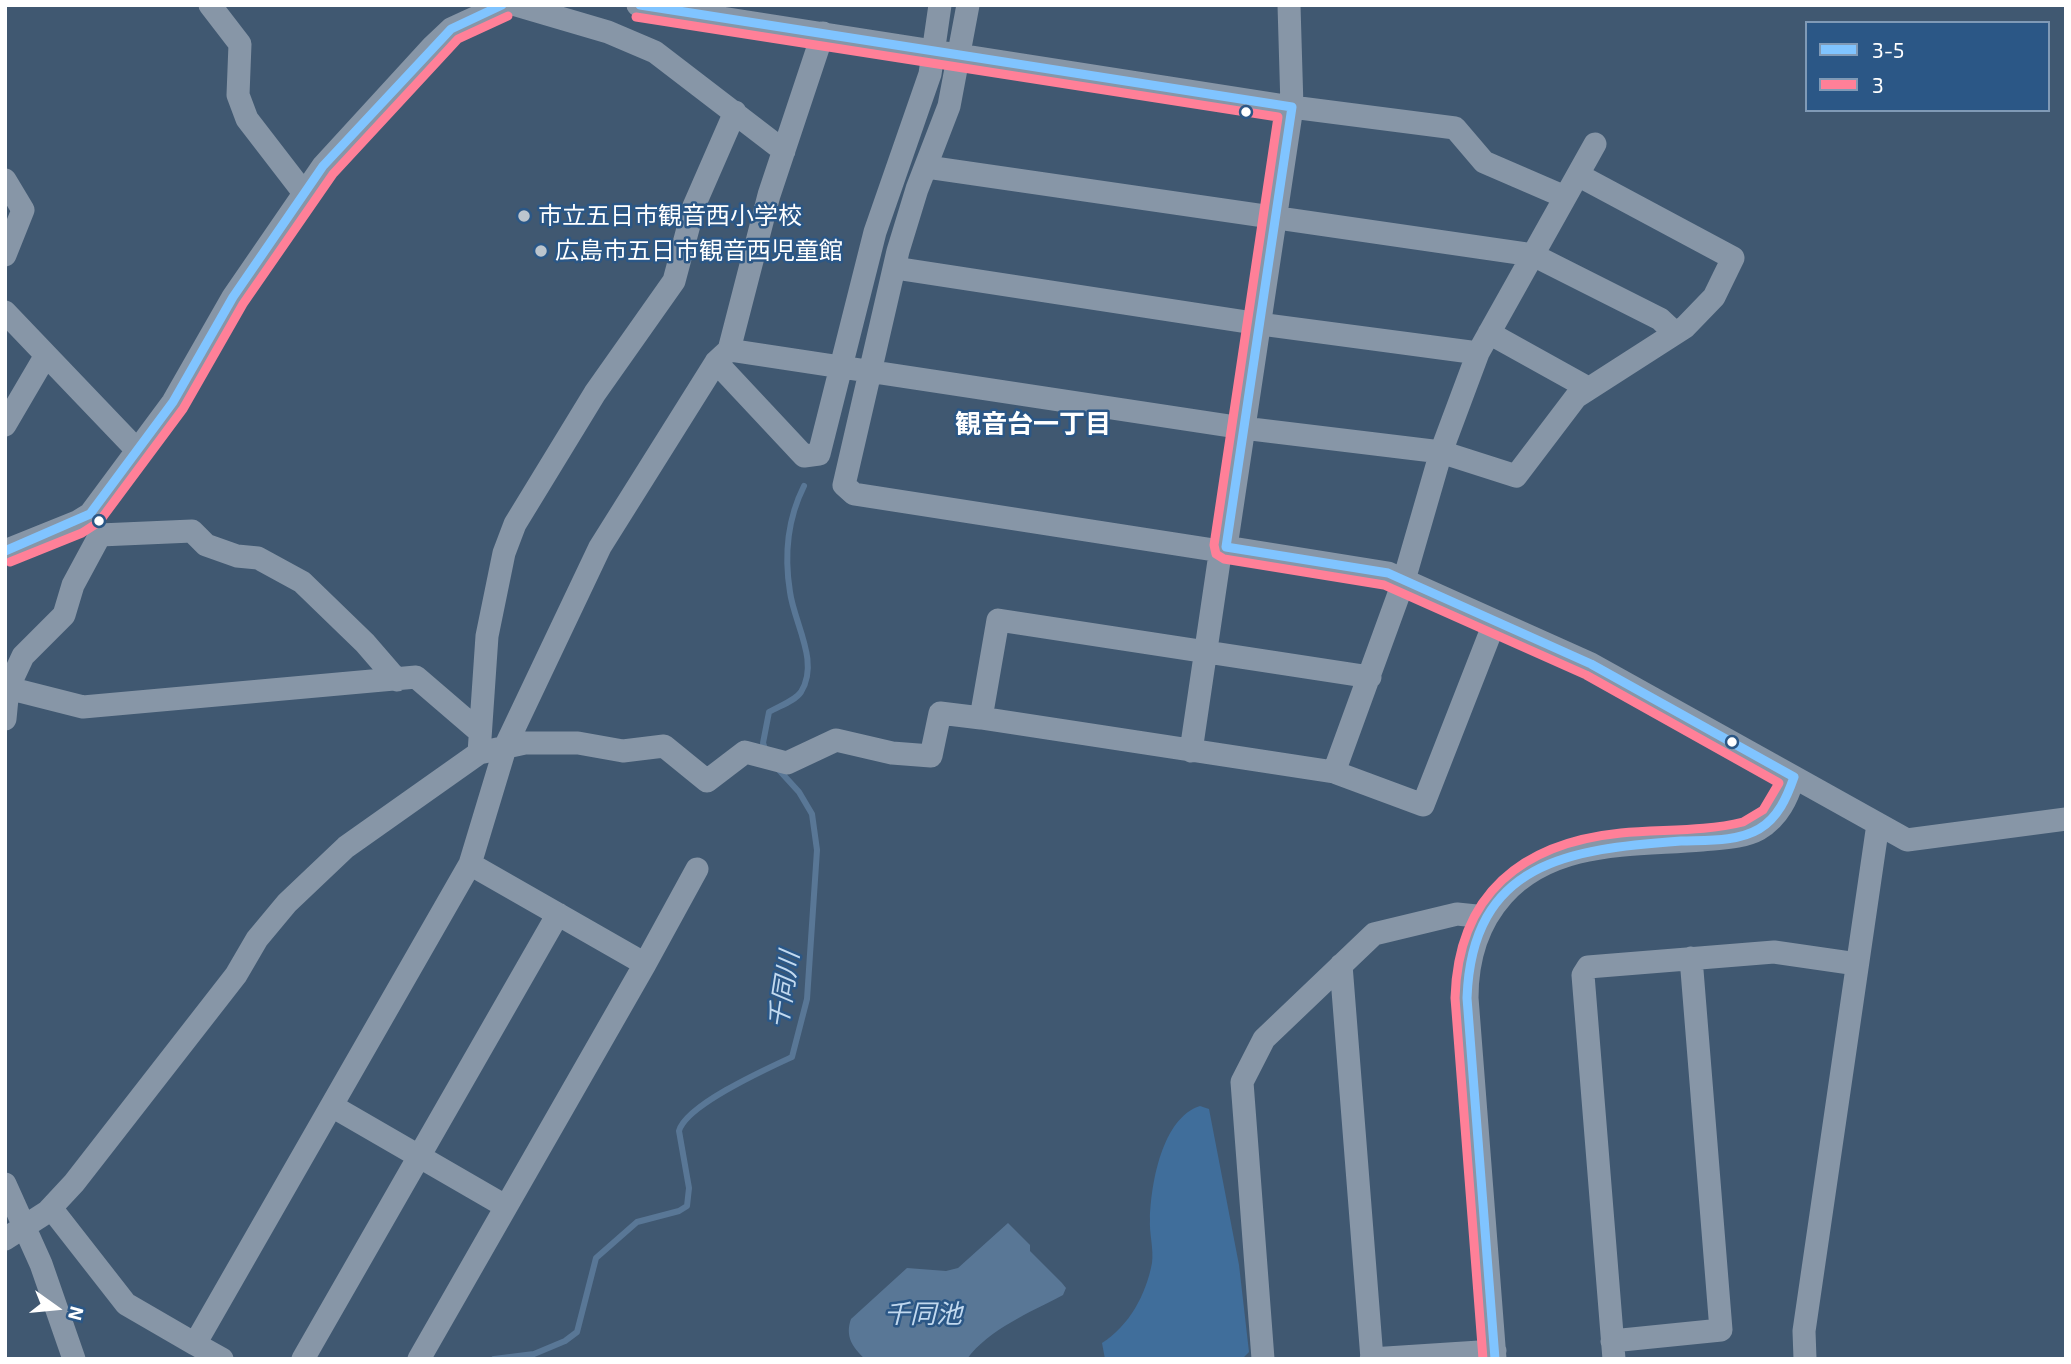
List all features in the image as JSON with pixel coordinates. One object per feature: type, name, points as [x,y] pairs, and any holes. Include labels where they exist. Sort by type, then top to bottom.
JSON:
[{"type":"street","points":[[210,5],[240,44],[238,94],[247,119],[304,192]]},
{"type":"street","points":[[5,719],[8,688],[28,650],[64,615],[95,524],[136,449],[173,402],[233,297],[304,192],[323,166],[451,29],[503,5]]},
{"type":"street","points":[[516,5],[635,42],[678,67],[784,151]]},
{"type":"street","points":[[638,5],[1292,107],[1455,128],[1484,162],[1565,197]]},
{"type":"street","points":[[723,356],[804,456],[819,454],[875,232],[920,112],[934,51],[940,5]]},
{"type":"street","points":[[968,5],[949,106],[917,189],[868,371],[844,485],[854,495],[1214,550],[1226,547],[1388,573],[1591,664],[1907,840],[2066,819]]},
{"type":"street","points":[[1191,751],[1219,561],[1226,547],[1292,107],[1289,5]]},
{"type":"street","points":[[195,1343],[470,864],[506,745],[600,547],[723,356],[769,195],[823,33]]},
{"type":"street","points":[[5,1239],[26,1228],[51,1208],[126,1118],[236,975],[257,939],[287,903],[363,833],[480,742],[484,669],[494,596],[515,524],[595,393],[674,281],[694,206],[735,112]]},
{"type":"street","points":[[1334,772],[1404,580],[1441,452],[1483,343],[1595,144]]},
{"type":"street","points":[[927,167],[1533,255],[1660,319],[1675,333]]},
{"type":"street","points":[[723,356],[841,366],[1243,428],[1441,452],[1516,477],[1576,397],[1675,333],[1714,297],[1733,258],[1578,175]]},
{"type":"street","points":[[5,180],[23,210],[5,255]]},
{"type":"street","points":[[895,268],[1260,324],[1483,343],[1588,388]]},
{"type":"street","points":[[5,312],[136,449]]},
{"type":"street","points":[[5,425],[46,355]]},
{"type":"street","points":[[8,545],[77,522],[192,531],[206,545],[220,551],[268,562],[319,595],[397,680]]},
{"type":"street","points":[[981,718],[998,620],[1370,677]]},
{"type":"street","points":[[8,688],[83,708],[416,677],[480,742],[506,745],[578,743],[623,751],[664,746],[707,781],[745,752],[787,763],[836,740],[892,753],[931,756],[940,713],[1334,772],[1423,805],[1495,621]]},
{"type":"street","points":[[1341,965],[1371,1359],[1495,1355],[1467,998],[1469,964],[1486,917],[1522,877],[1555,858],[1594,849],[1719,839],[1757,830],[1778,812],[1794,777]]},
{"type":"street","points":[[1805,1359],[1804,1331],[1878,824]]},
{"type":"street","points":[[470,864],[645,964]]},
{"type":"street","points":[[419,1359],[645,964],[696,869]]},
{"type":"street","points":[[303,1359],[558,914]]},
{"type":"street","points":[[1263,1359],[1242,1082],[1264,1039],[1374,934],[1457,914],[1486,917]]},
{"type":"street","points":[[1692,958],[1721,1330],[1613,1350],[1583,975],[1588,967],[1692,958],[1774,952],[1857,964]]},
{"type":"street","points":[[332,1106],[505,1206]]},
{"type":"street","points":[[5,1184],[26,1228],[74,1359]]},
{"type":"street","points":[[51,1208],[125,1304],[222,1359]]},
{"type":"shaded area","points":[[1200,1106],[1209,1109],[1239,1265],[1249,1352],[1242,1359],[1105,1359],[1102,1343],[1120,1328],[1135,1309],[1149,1275],[1152,1263],[1151,1205],[1161,1154],[1176,1124],[1187,1113]]},
{"type":"water","name":"千同池","points":[[1008,1223],[1030,1245],[1030,1251],[1066,1288],[1063,1295],[999,1330],[976,1348],[967,1359],[865,1359],[856,1350],[849,1336],[851,1319],[907,1268],[946,1271],[958,1268]]},
{"type":"waterway","name":"千同川","points":[[766,752],[763,743],[769,712],[791,701],[801,692],[808,668],[804,642],[792,604],[787,565],[788,538],[804,486]]},
{"type":"waterway","name":"千同川","points":[[494,1359],[534,1354],[565,1341],[577,1332],[596,1258],[637,1222],[679,1211],[687,1206],[689,1188],[679,1131],[685,1121],[711,1099],[792,1057],[807,999],[817,850],[812,814],[799,792],[778,769]]},
{"type":"transit line","name":"3-5","points":[[5,551],[90,514],[173,402],[233,297],[323,166],[451,29],[502,5]]},
{"type":"transit line","name":"3-5","points":[[640,5],[1292,107],[1226,547],[1388,573],[1591,664],[1794,777],[1777,813],[1759,829],[1721,840],[1640,844],[1566,858],[1534,871],[1508,890],[1487,917],[1473,952],[1467,998],[1495,1359]]},
{"type":"transit line","name":"3","points":[[10,562],[82,533],[99,522],[183,409],[243,304],[333,174],[458,39],[508,16]]},
{"type":"transit line","name":"3","points":[[636,17],[1278,117],[1214,545],[1216,554],[1224,559],[1384,585],[1586,675],[1779,783],[1763,810],[1743,822],[1697,829],[1621,833],[1554,848],[1526,862],[1502,880],[1483,903],[1468,930],[1459,961],[1455,998],[1483,1359]]},
{"type":"place","name":"市立五日市観音西小学校","points":[[524,216]]},
{"type":"place","name":"広島市五日市観音西児童館","points":[[541,251]]},
{"type":"district","name":"観音台一丁目","points":[[1033,424]]}]
